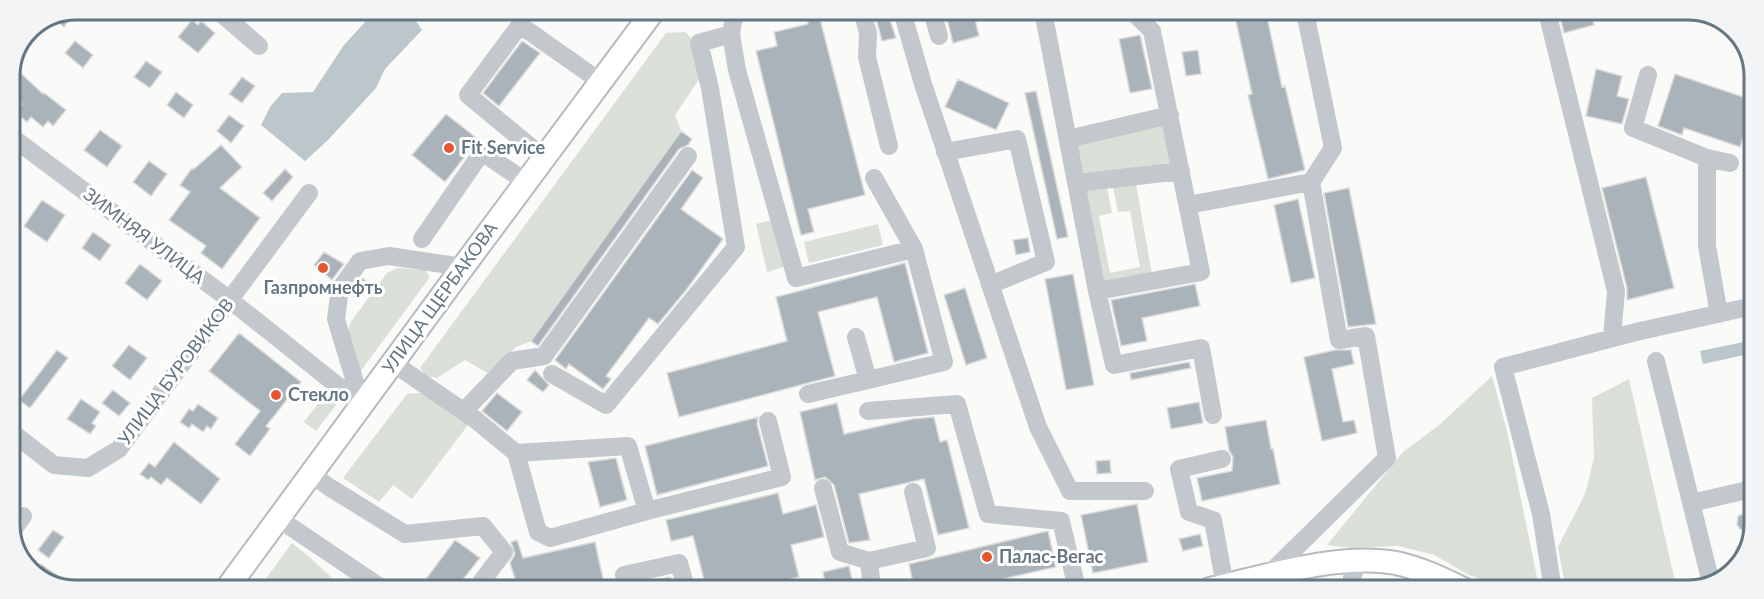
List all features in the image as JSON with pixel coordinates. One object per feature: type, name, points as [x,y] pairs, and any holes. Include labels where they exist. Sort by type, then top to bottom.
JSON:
[{"type":"main road","name":"УЛИЦА ЩЕРБАКОВА","points":[[233,580],[647,20]]},
{"type":"main road","points":[[1275,580],[1317,566],[1358,561],[1396,563],[1446,580]]},
{"type":"street","points":[[229,20],[259,46]]},
{"type":"street","points":[[733,20],[731,34],[737,70],[796,278],[914,249]]},
{"type":"street","points":[[864,20],[868,33],[867,57],[889,146]]},
{"type":"street","points":[[905,20],[945,152],[1038,427],[1070,491],[1146,491]]},
{"type":"street","points":[[935,20],[939,36]]},
{"type":"street","points":[[1045,20],[1097,291],[1114,365],[1201,348],[1213,415]]},
{"type":"street","points":[[1097,291],[1201,272],[1152,31],[1141,20]]},
{"type":"street","points":[[1271,580],[1387,458],[1366,336],[1339,340],[1311,182],[1333,148],[1307,20]]},
{"type":"street","points":[[1549,20],[1616,291],[1612,339]]},
{"type":"street","points":[[544,158],[468,95],[519,25],[601,82]]},
{"type":"street","points":[[552,374],[606,405],[736,247],[710,88],[699,43],[731,34]]},
{"type":"street","points":[[1648,75],[1633,128],[1707,158],[1730,163]]},
{"type":"street","points":[[1068,139],[1170,115]]},
{"type":"street","points":[[945,152],[1017,139],[1046,262],[990,285]]},
{"type":"street","name":"ЗИМНЯЯ УЛИЦА","points":[[20,143],[230,300],[362,405]]},
{"type":"street","points":[[422,239],[482,152],[526,182]]},
{"type":"street","points":[[464,411],[512,361],[544,356],[688,156]]},
{"type":"street","points":[[1707,158],[1707,246],[1719,314]]},
{"type":"street","points":[[1077,183],[1181,171]]},
{"type":"street","points":[[808,394],[944,362],[914,249],[874,178]]},
{"type":"street","points":[[1188,205],[1311,182]]},
{"type":"street","name":"УЛИЦА БУРОВИКОВ","points":[[20,439],[54,465],[88,468],[119,449],[309,193]]},
{"type":"street","points":[[362,405],[336,319],[340,289],[360,261],[389,256],[463,267]]},
{"type":"street","points":[[1551,580],[1541,514],[1503,367],[1744,308]]},
{"type":"street","points":[[856,337],[867,380]]},
{"type":"street","points":[[1656,361],[1709,575]]},
{"type":"street","points":[[393,363],[464,411],[516,453],[538,532],[550,538],[782,477],[768,421]]},
{"type":"street","points":[[868,411],[957,404],[988,514],[1061,521],[1075,580]]},
{"type":"street","points":[[516,453],[628,446],[647,511]]},
{"type":"street","points":[[1217,580],[1213,520],[1190,512],[1179,469],[1222,459]]},
{"type":"street","points":[[311,474],[405,534],[483,526],[504,552],[483,580]]},
{"type":"street","points":[[824,488],[840,552],[869,561],[927,548],[913,492]]},
{"type":"street","points":[[1691,503],[1744,491]]},
{"type":"street","points":[[20,520],[23,516]]},
{"type":"street","points":[[279,519],[370,580]]},
{"type":"street","points":[[869,561],[871,580]]},
{"type":"street","points":[[1352,580],[1358,561]]},
{"type":"street","points":[[624,575],[679,563],[684,580]]},
{"type":"shaded area","points":[[367,20],[415,20],[422,30],[385,69],[376,88],[328,140],[305,161],[261,125],[270,107],[282,93],[313,92],[344,45]]},
{"type":"shaded area","points":[[686,32],[701,51],[700,78],[675,115],[681,131],[531,341],[516,347],[491,375],[465,360],[437,378],[426,376],[420,368],[666,33]]},
{"type":"shaded area","points":[[1166,121],[1174,164],[1084,176],[1077,141]]},
{"type":"shaded area","points":[[1135,178],[1152,274],[1103,283],[1085,186],[1106,183],[1112,213],[1099,216],[1110,273],[1140,267],[1130,211],[1118,212],[1112,182]]},
{"type":"shaded area","points":[[772,220],[784,267],[767,272],[756,224]]},
{"type":"shaded area","points":[[878,224],[883,245],[809,263],[804,242]]},
{"type":"shaded area","points":[[397,268],[425,270],[430,277],[360,372],[348,336],[350,323],[387,273]]},
{"type":"shaded area","points":[[1744,342],[1744,355],[1703,364],[1700,351]]},
{"type":"shaded area","points":[[1492,376],[1507,431],[1537,580],[1484,580],[1469,575],[1434,555],[1398,546],[1351,548],[1327,545],[1403,452],[1438,426]]},
{"type":"shaded area","points":[[1629,379],[1675,580],[1564,580],[1558,547],[1585,494],[1594,458],[1592,398]]},
{"type":"shaded area","points":[[327,392],[339,401],[316,431],[304,422]]},
{"type":"shaded area","points":[[431,392],[471,421],[412,499],[393,485],[379,502],[343,478],[407,394]]},
{"type":"shaded area","points":[[292,543],[334,580],[265,580]]},
{"type":"building","points":[[192,20],[198,25],[201,21],[215,33],[198,53],[178,37]]},
{"type":"building","points":[[807,20],[820,20],[865,195],[808,209],[814,232],[801,235],[756,51],[777,46],[774,32],[808,24]]},
{"type":"building","points":[[876,20],[890,20],[896,38],[882,41]]},
{"type":"building","points":[[947,20],[975,20],[979,36],[953,43]]},
{"type":"building","points":[[1236,20],[1268,20],[1282,87],[1285,86],[1305,170],[1268,179],[1248,95],[1252,94]]},
{"type":"building","points":[[1561,20],[1593,20],[1594,25],[1564,33]]},
{"type":"building","points":[[69,21],[64,27],[59,23]]},
{"type":"building","points":[[1140,35],[1152,89],[1130,93],[1119,39]]},
{"type":"building","points":[[75,41],[93,55],[83,68],[65,53]]},
{"type":"building","points":[[522,41],[540,53],[499,106],[483,93]]},
{"type":"building","points":[[1198,50],[1201,74],[1186,76],[1182,52]]},
{"type":"building","points":[[146,61],[162,72],[150,88],[134,77]]},
{"type":"building","points":[[1596,69],[1622,76],[1617,96],[1629,99],[1622,124],[1586,116]]},
{"type":"building","points":[[20,73],[43,94],[66,110],[53,126],[48,121],[43,127],[31,117],[27,122],[20,116],[22,104],[20,102]]},
{"type":"building","points":[[1675,74],[1744,97],[1744,135],[1740,147],[1684,128],[1682,135],[1658,126]]},
{"type":"building","points":[[242,77],[255,86],[242,103],[229,94]]},
{"type":"building","points":[[958,79],[1009,103],[996,130],[945,107]]},
{"type":"building","points":[[1036,91],[1068,237],[1057,239],[1025,93]]},
{"type":"building","points":[[176,92],[193,105],[184,118],[167,105]]},
{"type":"building","points":[[446,114],[479,140],[445,182],[412,155]]},
{"type":"building","points":[[229,115],[244,126],[231,143],[217,131]]},
{"type":"building","points":[[100,130],[122,146],[107,167],[84,150]]},
{"type":"building","points":[[681,131],[692,139],[688,145],[679,149],[538,346],[531,341]]},
{"type":"building","points":[[221,145],[242,167],[220,188],[260,218],[222,269],[201,253],[206,246],[169,220],[190,192],[180,185],[192,168],[194,169]]},
{"type":"building","points":[[149,161],[167,174],[151,196],[133,182]]},
{"type":"building","points":[[285,169],[293,177],[272,201],[263,193]]},
{"type":"building","points":[[692,170],[703,178],[681,209],[723,239],[658,324],[649,318],[606,376],[611,379],[603,389],[569,364],[566,369],[555,360]]},
{"type":"building","points":[[1646,177],[1674,288],[1627,300],[1627,288],[1602,188]]},
{"type":"building","points":[[1349,188],[1376,324],[1348,327],[1324,193]]},
{"type":"building","points":[[1298,199],[1315,278],[1291,283],[1274,205]]},
{"type":"building","points":[[42,200],[65,215],[47,242],[24,226]]},
{"type":"building","points":[[93,232],[111,245],[100,261],[82,248]]},
{"type":"building","points":[[1028,238],[1030,252],[1016,255],[1013,240]]},
{"type":"building","points":[[324,252],[344,264],[332,280],[314,265]]},
{"type":"building","points":[[905,263],[928,353],[894,362],[877,297],[818,312],[835,376],[679,417],[667,373],[787,341],[776,297]]},
{"type":"building","points":[[140,264],[162,281],[147,300],[125,283]]},
{"type":"building","points":[[1073,274],[1094,385],[1066,390],[1045,279]]},
{"type":"building","points":[[362,278],[368,282],[356,298],[351,293]]},
{"type":"building","points":[[1195,284],[1200,306],[1142,318],[1147,341],[1121,346],[1111,300]]},
{"type":"building","points":[[965,288],[987,358],[966,365],[944,295]]},
{"type":"building","points":[[239,333],[301,382],[266,426],[270,429],[250,456],[235,444],[260,411],[209,371]]},
{"type":"building","points":[[129,345],[147,358],[130,380],[112,366]]},
{"type":"building","points":[[57,350],[68,358],[30,408],[20,399]]},
{"type":"building","points":[[1335,350],[1351,350],[1354,364],[1332,369],[1343,422],[1354,420],[1357,433],[1322,441],[1304,357]]},
{"type":"building","points":[[1189,362],[1191,368],[1131,380],[1130,373]]},
{"type":"building","points":[[535,370],[549,385],[543,392],[527,380]]},
{"type":"building","points":[[113,390],[130,403],[119,416],[102,403]]},
{"type":"building","points":[[497,393],[522,412],[507,431],[482,411]]},
{"type":"building","points":[[81,399],[100,412],[92,423],[96,426],[90,434],[67,419]]},
{"type":"building","points":[[1199,402],[1203,423],[1171,429],[1167,408]]},
{"type":"building","points":[[837,403],[844,434],[912,419],[934,417],[940,442],[947,440],[969,528],[938,535],[924,479],[859,494],[870,540],[849,543],[834,485],[825,477],[815,480],[800,412]]},
{"type":"building","points":[[198,404],[218,418],[211,429],[207,426],[203,432],[192,424],[189,428],[180,422],[189,409],[193,411]]},
{"type":"building","points":[[758,417],[757,424],[768,466],[657,495],[645,446]]},
{"type":"building","points":[[1266,420],[1280,484],[1202,501],[1197,478],[1232,471],[1233,457],[1229,450],[1225,427]]},
{"type":"building","points":[[174,442],[220,479],[201,504],[167,478],[161,485],[151,477],[148,480],[140,474],[149,463],[155,467]]},
{"type":"building","points":[[616,458],[627,500],[600,507],[588,462]]},
{"type":"building","points":[[1110,460],[1111,473],[1097,474],[1096,461]]},
{"type":"building","points":[[778,493],[783,514],[816,505],[824,537],[791,545],[799,577],[786,580],[704,580],[693,536],[671,541],[666,520]]},
{"type":"building","points":[[1137,504],[1148,562],[1093,573],[1081,515]]},
{"type":"building","points":[[1744,513],[1744,531],[1737,525],[1738,516]]},
{"type":"building","points":[[53,530],[64,537],[49,558],[38,550]]},
{"type":"building","points":[[1048,531],[1056,567],[998,580],[912,580],[909,564]]},
{"type":"building","points":[[1200,534],[1203,546],[1183,551],[1179,539]]},
{"type":"building","points":[[455,540],[480,558],[463,580],[425,580]]},
{"type":"building","points":[[517,540],[523,558],[595,542],[603,580],[515,580],[510,563],[515,554],[511,542]]},
{"type":"building","points":[[41,564],[60,577],[51,574],[39,566]]},
{"type":"building","points":[[849,566],[852,580],[824,580],[823,572]]},
{"type":"building","points":[[670,577],[671,580],[654,580]]},
{"type":"place","name":"Fit Service","points":[[449,148]]},
{"type":"place","name":"Газпромнефть","points":[[323,268]]},
{"type":"place","name":"Стекло","points":[[276,395]]},
{"type":"place","name":"Палас-Вегас","points":[[987,557]]}]
